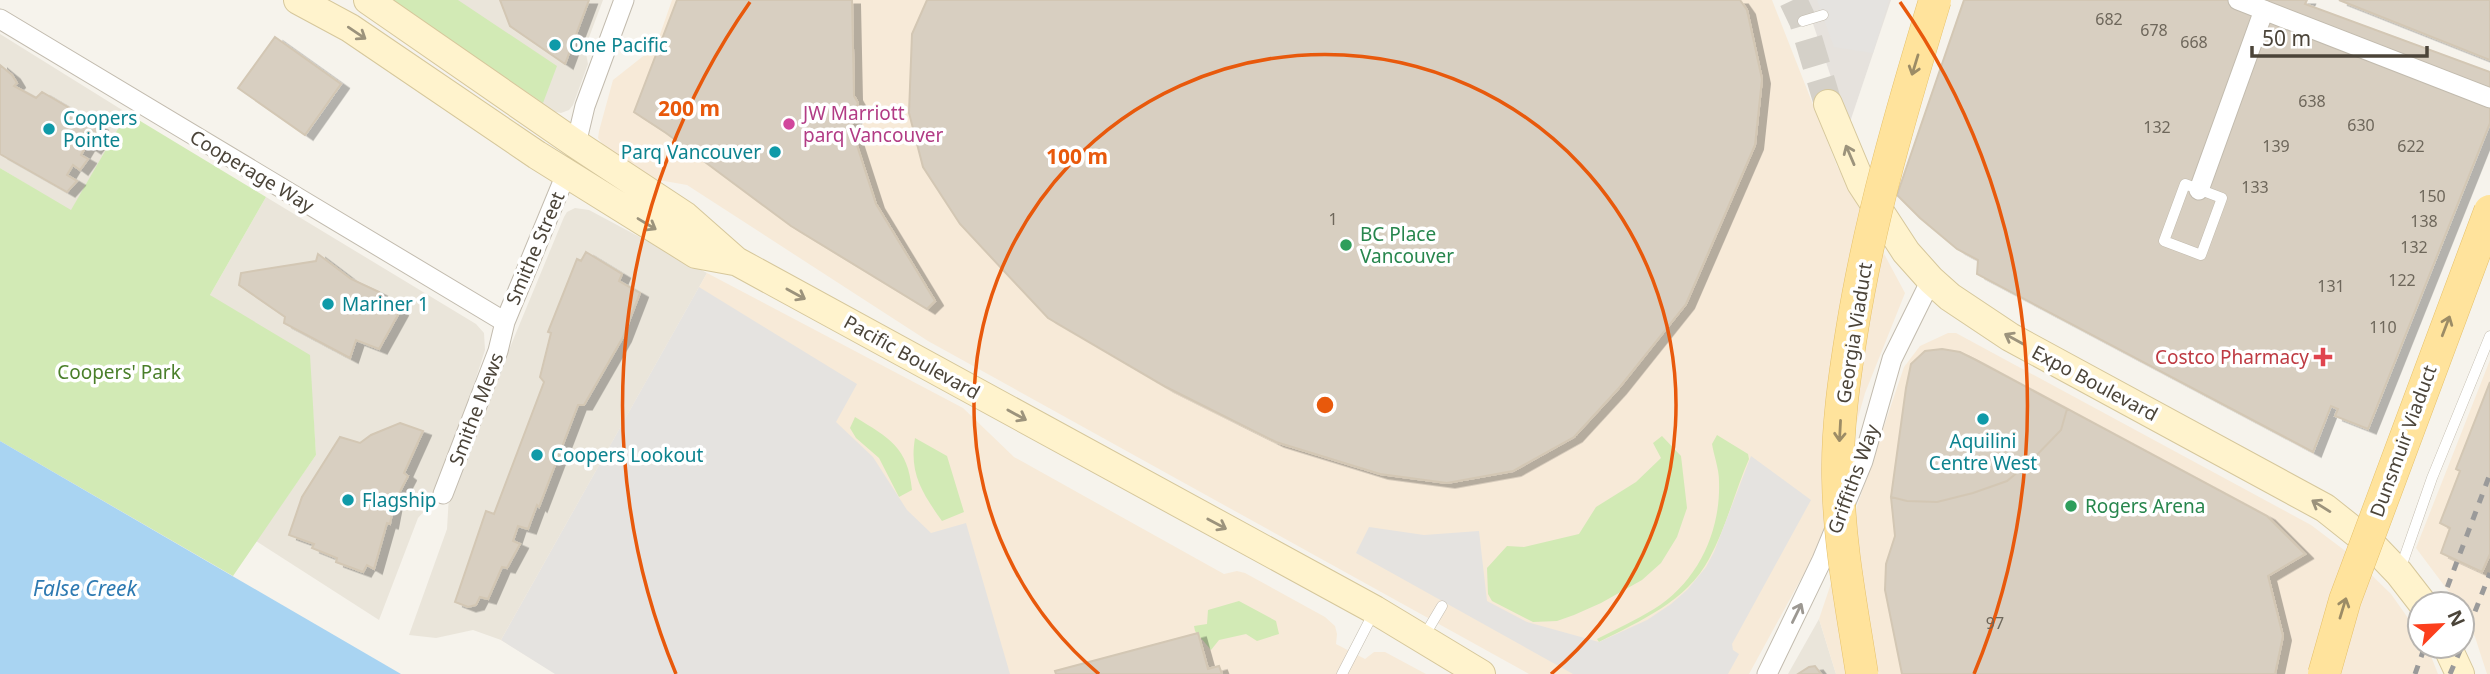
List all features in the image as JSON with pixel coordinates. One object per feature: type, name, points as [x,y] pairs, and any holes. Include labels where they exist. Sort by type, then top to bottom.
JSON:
[{"type":"main road","points":[[298,0],[350,28],[541,158],[696,254],[736,261]]},
{"type":"main road","name":"Pacific Boulevard","points":[[368,0],[685,216],[736,261],[1375,610],[1481,674]]},
{"type":"main road","name":"Georgia Viaduct","points":[[1862,674],[1843,549],[1838,478],[1843,384],[1859,284],[1871,230],[1897,125],[1935,0]]},
{"type":"main road","name":"Expo Boulevard","points":[[1828,104],[1861,183],[1906,252],[1931,280],[1971,313],[2010,337],[2325,508],[2374,547],[2412,590]]},
{"type":"main road","name":"Dunsmuir Viaduct","points":[[2324,674],[2349,588],[2490,211]]},
{"type":"street","points":[[576,144],[585,106],[624,0]]},
{"type":"street","points":[[2238,0],[2490,98]]},
{"type":"street","points":[[2199,190],[2264,10]]},
{"type":"street","name":"Cooperage Way","points":[[0,19],[505,322]]},
{"type":"street","name":"Smithe Street","points":[[505,322],[566,174]]},
{"type":"street","name":"Griffiths Way","points":[[1767,674],[1822,560],[1863,461],[1892,359],[1931,280]]},
{"type":"street","name":"Smithe Mews","points":[[443,494],[499,351],[505,322]]},
{"type":"lane","points":[[1803,21],[1823,15]]},
{"type":"lane","points":[[2185,184],[2199,190],[2222,198],[2201,255],[2164,241],[2185,184]]},
{"type":"lane","points":[[2399,573],[2432,478],[2490,336]]},
{"type":"lane","points":[[1422,638],[1442,606]]},
{"type":"lane","points":[[1342,674],[1375,610]]},
{"type":"shaded area","points":[[391,0],[603,0],[585,48],[588,64],[573,105],[561,113],[551,111]]},
{"type":"shaded area","points":[[672,0],[1772,0],[1837,166],[1905,293],[1865,393],[1831,524],[1749,674],[1529,674],[928,341],[687,185],[653,179],[606,149],[598,138],[613,80],[656,46]]},
{"type":"shaded area","points":[[1805,0],[1891,0],[1850,122],[1832,80]]},
{"type":"shaded area","points":[[1817,0],[1889,0],[1873,53],[1834,47]]},
{"type":"shaded area","points":[[0,34],[127,113],[71,211],[0,168]]},
{"type":"shaded area","points":[[266,197],[476,324],[484,333],[485,350],[438,496],[418,518],[379,620],[256,541],[316,455],[313,411],[210,295]]},
{"type":"shaded area","points":[[575,208],[589,210],[707,273],[501,640],[473,630],[436,638],[409,635],[447,529],[449,495],[564,217]]},
{"type":"shaded area","points":[[707,273],[963,408],[1014,457],[1224,574],[1237,571],[1245,573],[1325,617],[1335,626],[1336,644],[1365,659],[1374,652],[1385,652],[1426,674],[556,674],[501,640]]},
{"type":"shaded area","points":[[699,287],[857,384],[836,422],[873,457],[907,510],[931,533],[966,523],[1010,674],[555,674],[501,640]]},
{"type":"shaded area","name":"Rogers Arena","points":[[1948,333],[1956,333],[2311,525],[2352,556],[2391,594],[2406,615],[2406,660],[2432,660],[2438,674],[1836,674],[1819,619],[1904,367],[1920,346]]},
{"type":"shaded area","points":[[2490,360],[2490,674],[2487,674],[2476,640],[2476,590],[2448,590],[2416,548]]},
{"type":"shaded area","points":[[1751,456],[1811,500],[1732,644],[1733,650],[1739,654],[1728,674],[1573,674],[1356,553],[1369,527],[1424,535],[1479,531],[1487,601],[1527,622],[1599,642],[1647,620],[1671,604],[1706,567]]},
{"type":"shaded area","points":[[1819,619],[1836,674],[1788,674]]},
{"type":"green space","points":[[392,0],[458,0],[557,66],[543,103]]},
{"type":"green space","name":"Coopers' Park","points":[[127,113],[266,197],[210,295],[310,355],[316,455],[233,576],[0,441],[0,168],[71,210]]},
{"type":"green space","points":[[855,417],[895,445],[906,463],[912,490],[899,497],[879,458],[856,438],[850,428]]},
{"type":"green space","points":[[1717,435],[1748,454],[1749,459],[1709,559],[1700,574],[1675,598],[1646,618],[1599,642],[1597,639],[1670,598],[1683,585],[1704,554],[1719,500],[1719,476],[1712,444]]},
{"type":"green space","points":[[1662,436],[1681,456],[1687,508],[1677,537],[1661,563],[1642,580],[1601,603],[1557,621],[1533,622],[1492,601],[1488,594],[1487,568],[1507,546],[1524,547],[1579,534],[1596,507],[1636,482],[1661,458],[1653,443]]},
{"type":"green space","points":[[915,438],[947,456],[964,512],[942,521],[935,511],[923,492],[916,472]]},
{"type":"green space","points":[[1239,601],[1276,621],[1279,634],[1257,641],[1246,634],[1219,640],[1211,650],[1194,626],[1207,624],[1208,610]]},
{"type":"water","name":"False Creek","points":[[0,441],[401,674],[0,674]]},
{"type":"building","name":"One Pacific","points":[[500,0],[589,0],[565,64],[510,26]]},
{"type":"building","name":"Parq Vancouver","points":[[677,0],[852,0],[854,96],[858,103],[851,127],[876,204],[935,301],[927,309],[791,226],[634,112]]},
{"type":"building","name":"BC Place Vancouver","points":[[927,0],[1740,0],[1747,10],[1762,79],[1755,145],[1686,304],[1618,389],[1574,437],[1513,471],[1447,483],[1380,474],[1276,442],[1166,387],[1048,318],[960,224],[923,167],[909,113],[912,34]]},
{"type":"building","points":[[1964,0],[2307,0],[2305,4],[2490,72],[2490,123],[2368,429],[2335,416],[2338,409],[2331,406],[2313,452],[1977,274],[1978,260],[1957,249],[1897,195]]},
{"type":"building","points":[[2339,0],[2490,0],[2490,60]]},
{"type":"building","points":[[275,37],[341,84],[305,135],[238,88]]},
{"type":"building","name":"Coopers Pointe","points":[[0,65],[12,75],[17,83],[14,86],[36,98],[42,92],[100,126],[96,133],[102,137],[93,149],[87,145],[81,155],[88,159],[80,170],[73,165],[67,175],[77,181],[67,192],[0,154]]},
{"type":"building","name":"Coopers Lookout","points":[[586,252],[622,274],[619,281],[640,293],[623,337],[584,405],[578,405],[528,529],[518,526],[513,541],[520,544],[507,568],[502,567],[488,599],[480,597],[476,605],[468,607],[455,602],[486,511],[494,514],[544,382],[540,377],[551,333],[548,332],[577,259],[581,261]]},
{"type":"building","name":"Mariner 1","points":[[318,254],[351,279],[379,292],[376,297],[400,311],[379,349],[356,340],[350,358],[284,323],[285,317],[239,285],[241,273],[316,261]]},
{"type":"building","name":"Rogers Arena","points":[[1942,349],[1960,352],[1976,360],[2267,516],[2305,554],[2268,576],[2283,636],[2275,674],[1902,674],[1885,590],[1886,564],[1895,536],[1891,497],[1911,364],[1925,351]]},
{"type":"building","name":"Aquilini Centre West","points":[[1942,349],[1960,352],[2067,409],[2061,430],[2007,481],[1937,502],[1907,501],[1891,497],[1911,364],[1925,351]]},
{"type":"building","points":[[2490,382],[2490,554],[2482,572],[2441,553],[2450,528],[2440,523],[2460,471],[2456,469]]},
{"type":"building","name":"Flagship","points":[[400,423],[423,431],[404,473],[408,476],[394,503],[390,524],[387,523],[374,569],[367,565],[363,572],[336,562],[337,558],[312,548],[314,544],[289,535],[302,497],[340,437],[360,443],[371,435]]},
{"type":"building","points":[[1198,633],[1208,669],[1219,666],[1222,674],[1056,674],[1055,671]]},
{"type":"building","points":[[1815,666],[1821,674],[1798,674],[1809,667]]},
{"type":"tunnel","points":[[1793,0],[1803,21],[1828,104]]},
{"type":"railway","points":[[2446,590],[2490,474]]},
{"type":"railway","points":[[2476,609],[2490,573]]},
{"type":"railway","points":[[2415,674],[2420,660]]},
{"type":"railway","points":[[2450,674],[2456,660]]},
{"type":"place","name":"One Pacific","points":[[555,45]]},
{"type":"place","name":"JW Marriott parq Vancouver","points":[[789,124]]},
{"type":"place","name":"Coopers Pointe","points":[[49,129]]},
{"type":"place","name":"Parq Vancouver","points":[[775,152]]},
{"type":"place","name":"BC Place Vancouver","points":[[1346,245]]},
{"type":"place","name":"Mariner 1","points":[[328,304]]},
{"type":"place","name":"Costco Pharmacy","points":[[2323,357]]},
{"type":"place","name":"Aquilini Centre West","points":[[1983,419]]},
{"type":"place","name":"Coopers Lookout","points":[[537,455]]},
{"type":"place","name":"Flagship","points":[[348,500]]},
{"type":"place","name":"Rogers Arena","points":[[2071,506]]}]
